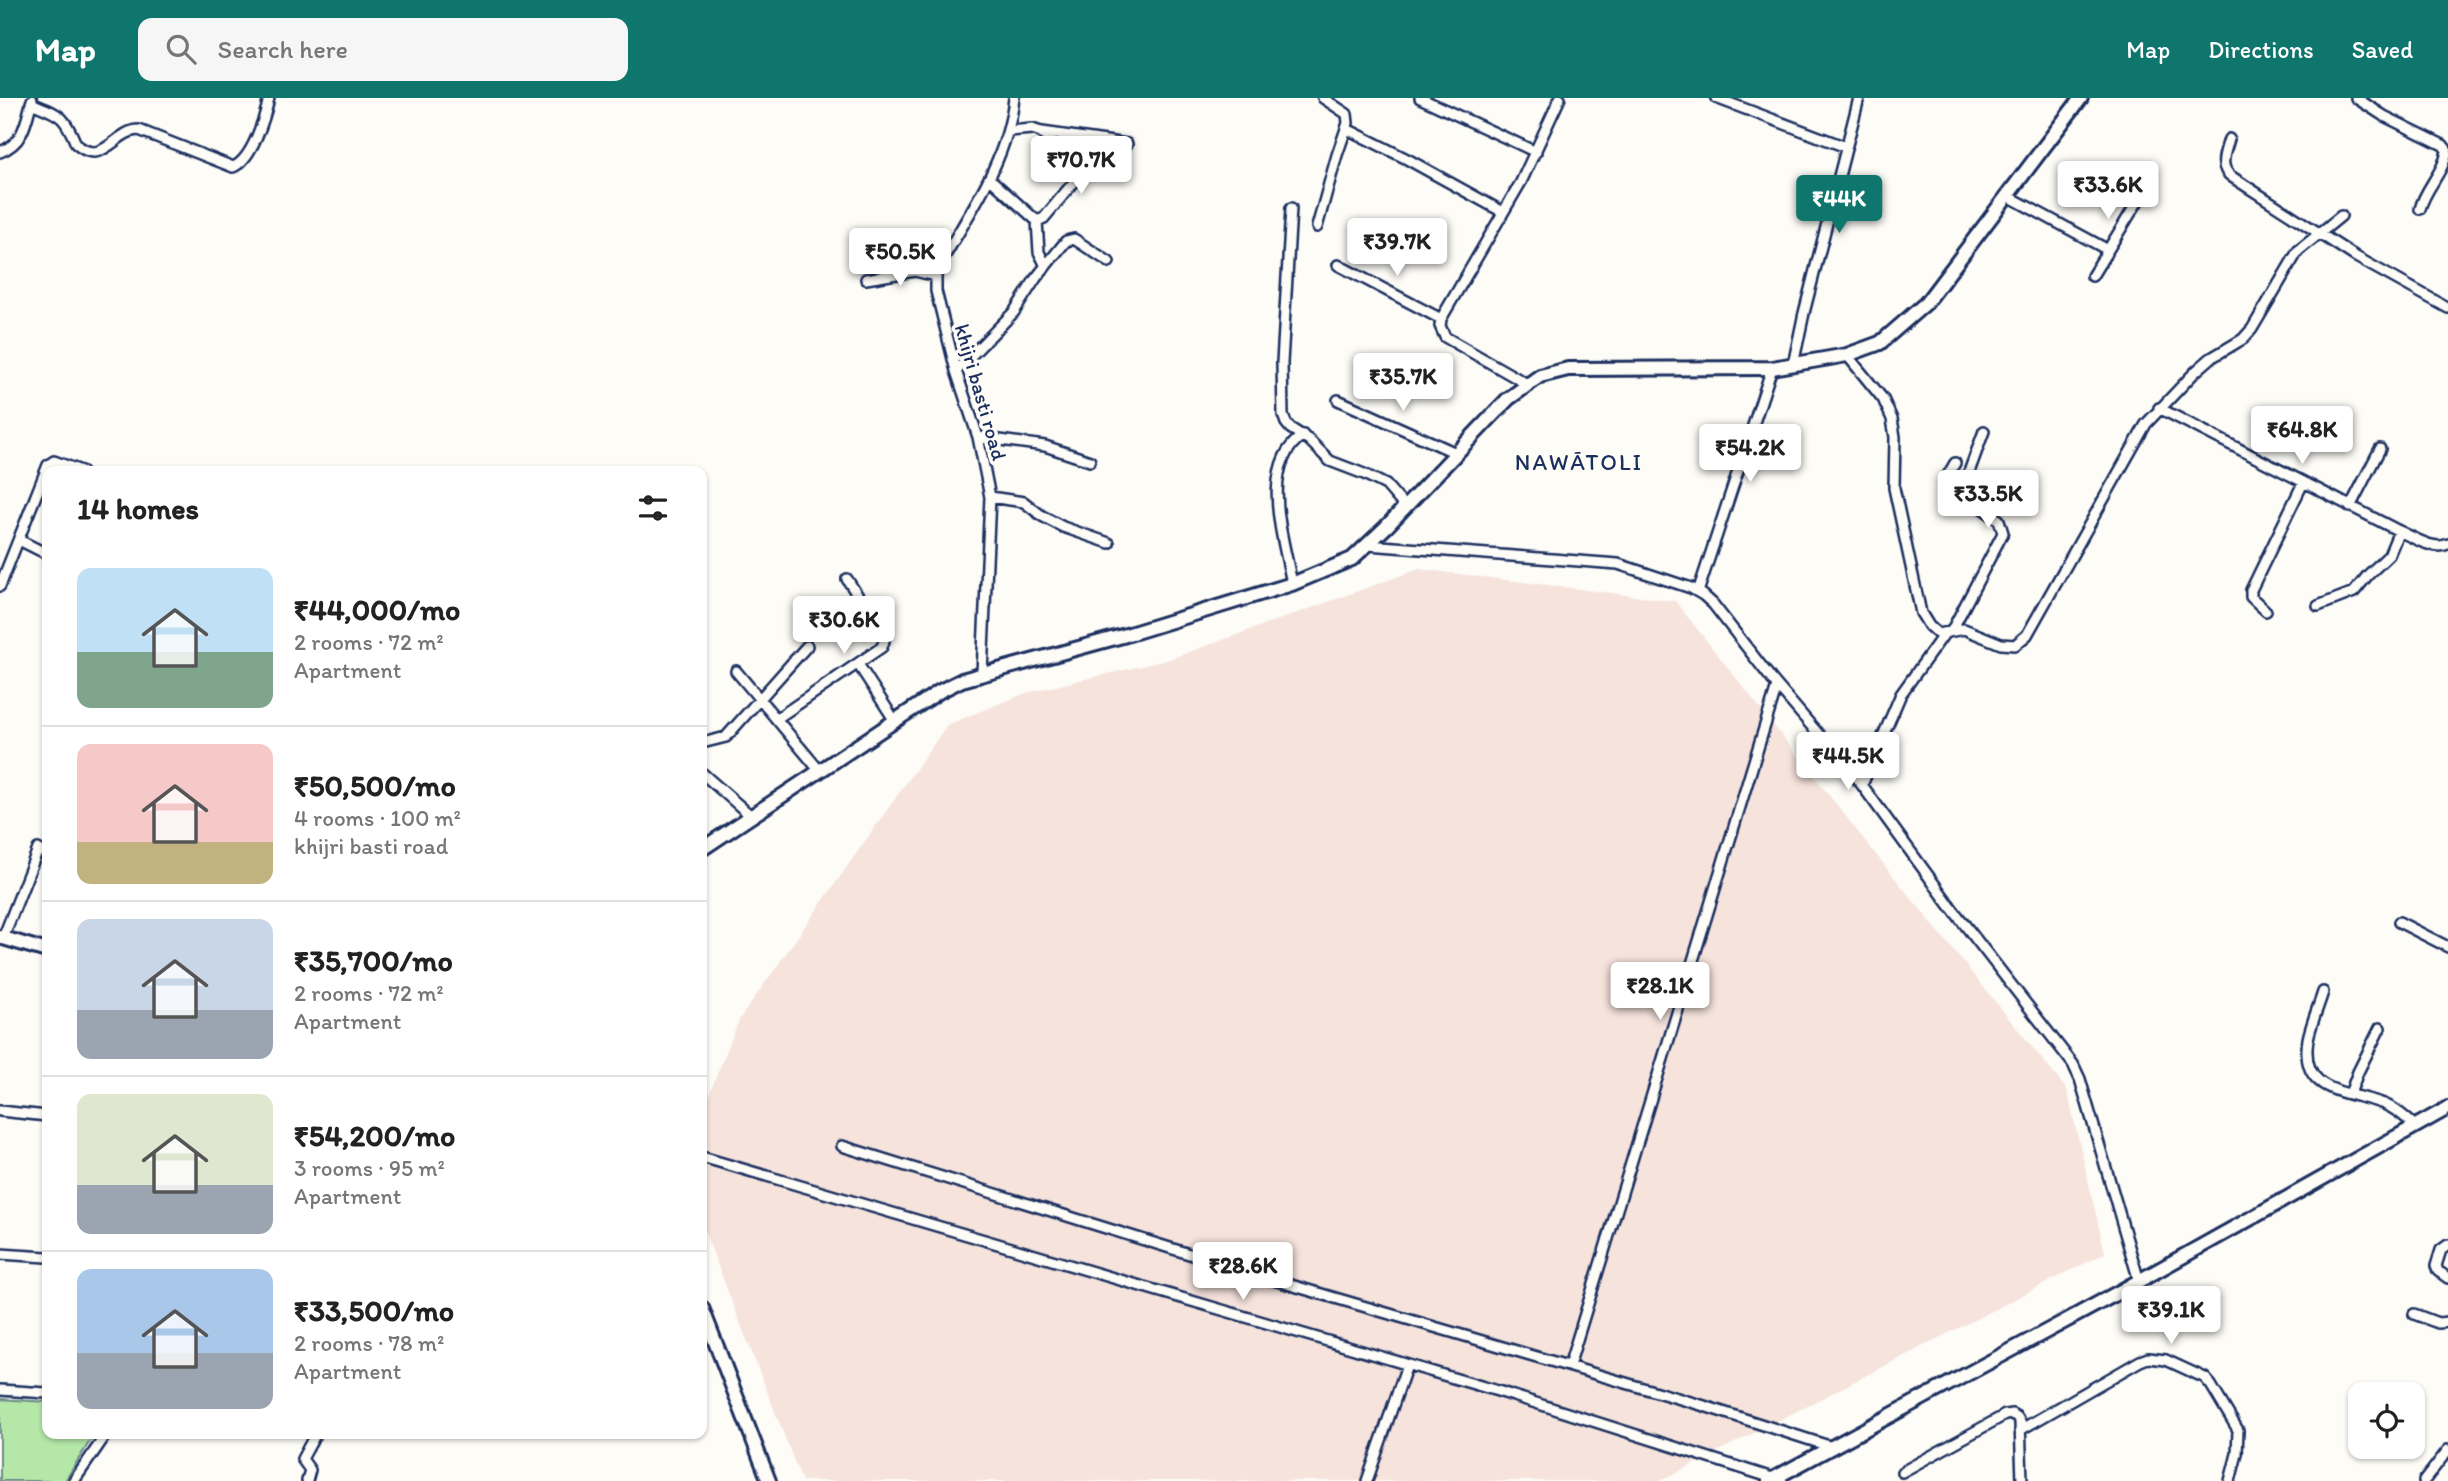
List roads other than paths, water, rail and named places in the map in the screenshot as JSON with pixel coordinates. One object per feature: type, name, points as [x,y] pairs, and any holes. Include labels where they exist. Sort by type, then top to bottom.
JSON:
[{"type":"main road","points":[[707,846],[940,691],[982,673],[1126,635],[1292,584],[1352,559],[1508,399],[1527,384],[1553,372],[1568,369],[1772,368],[1847,355],[1880,343],[1926,303],[2081,98]]},
{"type":"main road","points":[[2,937],[42,949]]},
{"type":"main road","points":[[1776,1480],[2448,1108]]},
{"type":"main road","points":[[707,1321],[769,1481]]},
{"type":"street","points":[[0,152],[12,147],[20,138],[32,100],[61,116],[69,125],[76,144],[90,152],[102,150],[130,131],[139,130],[233,167],[240,164],[254,141],[265,117],[269,98]]},
{"type":"street","points":[[866,279],[915,271],[936,276],[940,264],[989,178],[1009,131],[1014,98]]},
{"type":"street","points":[[1317,227],[1349,117],[1323,98]]},
{"type":"street","points":[[1420,98],[1536,152]]},
{"type":"street","points":[[1527,384],[1445,337],[1441,332],[1441,319],[1536,152],[1560,98]]},
{"type":"street","points":[[1716,98],[1846,147]]},
{"type":"street","points":[[1793,365],[1859,98]]},
{"type":"street","points":[[2356,98],[2384,116],[2443,145],[2447,150],[2443,163],[2426,190],[2420,209]]},
{"type":"street","points":[[1009,131],[1032,129],[1127,144]]},
{"type":"street","points":[[1347,129],[1503,212]]},
{"type":"street","points":[[1037,220],[1044,218],[1075,177],[1073,168],[1041,132]]},
{"type":"street","points":[[2229,139],[2222,165],[2225,173],[2397,281],[2448,308]]},
{"type":"street","points":[[989,178],[1037,220],[1039,252],[1046,266]]},
{"type":"street","points":[[2092,276],[2150,183]]},
{"type":"street","points":[[2008,196],[2108,250]]},
{"type":"street","points":[[1291,208],[1282,363],[1283,415],[1290,428],[1303,435],[1329,461],[1386,485],[1405,507]]},
{"type":"street","points":[[1847,355],[1883,399],[1892,419],[1895,437],[1894,488],[1921,613],[1934,631],[1964,629],[2015,645],[2022,642],[2146,425],[2195,372],[2211,358],[2243,339],[2252,329],[2298,251],[2341,216]]},
{"type":"street","points":[[956,371],[1014,312],[1046,266],[1070,239],[1109,262]]},
{"type":"street","points":[[1338,265],[1441,319]]},
{"type":"street","name":"khijri basti road","points":[[936,276],[936,291],[956,371],[978,438],[990,497],[982,673]]},
{"type":"street","points":[[1698,592],[1772,368]]},
{"type":"street","points":[[1338,400],[1455,453]]},
{"type":"street","points":[[2159,408],[2399,531],[2434,546],[2442,547],[2448,544]]},
{"type":"street","points":[[1961,494],[1975,462],[1984,431]]},
{"type":"street","points":[[1292,584],[1276,489],[1280,470],[1290,447],[1303,435]]},
{"type":"street","points":[[978,438],[1045,446],[1090,461]]},
{"type":"street","points":[[2350,507],[2381,449]]},
{"type":"street","points":[[48,466],[49,463],[57,462],[68,466]]},
{"type":"street","points":[[1862,785],[1901,694],[1948,632],[2003,533],[1999,520],[1948,484],[1947,479],[1955,463]]},
{"type":"street","points":[[0,586],[42,481]]},
{"type":"street","points":[[2266,611],[2251,597],[2251,590],[2303,483]]},
{"type":"street","points":[[990,497],[1024,502],[1063,527],[1109,542]]},
{"type":"street","points":[[2318,606],[2354,592],[2389,555],[2399,531]]},
{"type":"street","points":[[19,540],[42,552]]},
{"type":"street","points":[[1368,545],[1619,564],[1698,592],[1713,604],[1777,686],[1862,785],[1951,907],[2073,1065],[2086,1098],[2139,1281]]},
{"type":"street","points":[[776,719],[878,651],[884,641],[882,633],[847,579]]},
{"type":"street","points":[[707,742],[726,737],[807,646]]},
{"type":"street","points":[[859,664],[895,721]]},
{"type":"street","points":[[736,671],[819,770]]},
{"type":"street","points":[[1569,1366],[1777,686]]},
{"type":"street","points":[[707,777],[751,816]]},
{"type":"street","points":[[2,937],[38,849],[42,852]]},
{"type":"street","points":[[2399,922],[2448,947]]},
{"type":"street","points":[[2323,992],[2308,1039],[2307,1056],[2311,1071],[2319,1083],[2396,1110],[2415,1126]]},
{"type":"street","points":[[2350,1094],[2380,1028]]},
{"type":"street","points":[[0,1111],[42,1115]]},
{"type":"street","points":[[842,1146],[1260,1276],[1569,1366],[1832,1447]]},
{"type":"street","points":[[707,1158],[1407,1365],[1776,1480]]},
{"type":"street","points":[[2448,1245],[2441,1250],[2436,1266],[2438,1271],[2448,1278]]},
{"type":"street","points":[[0,1254],[42,1257]]},
{"type":"street","points":[[2414,1314],[2438,1322],[2448,1322]]},
{"type":"street","points":[[2020,1430],[2140,1361],[2157,1357],[2205,1378],[2234,1421],[2239,1441],[2230,1481]]},
{"type":"street","points":[[1367,1481],[1407,1365]]},
{"type":"street","points":[[0,1390],[42,1393]]},
{"type":"street","points":[[1902,1472],[2005,1415],[2012,1414],[2017,1417],[2020,1430],[2022,1481]]},
{"type":"street","points":[[74,1481],[103,1439]]},
{"type":"street","points":[[307,1481],[310,1470],[301,1460],[313,1439]]},
{"type":"street","points":[[2424,1481],[2448,1450]]},
{"type":"district","name":"NAWĀTOLI","points":[[1579,462]]}]
